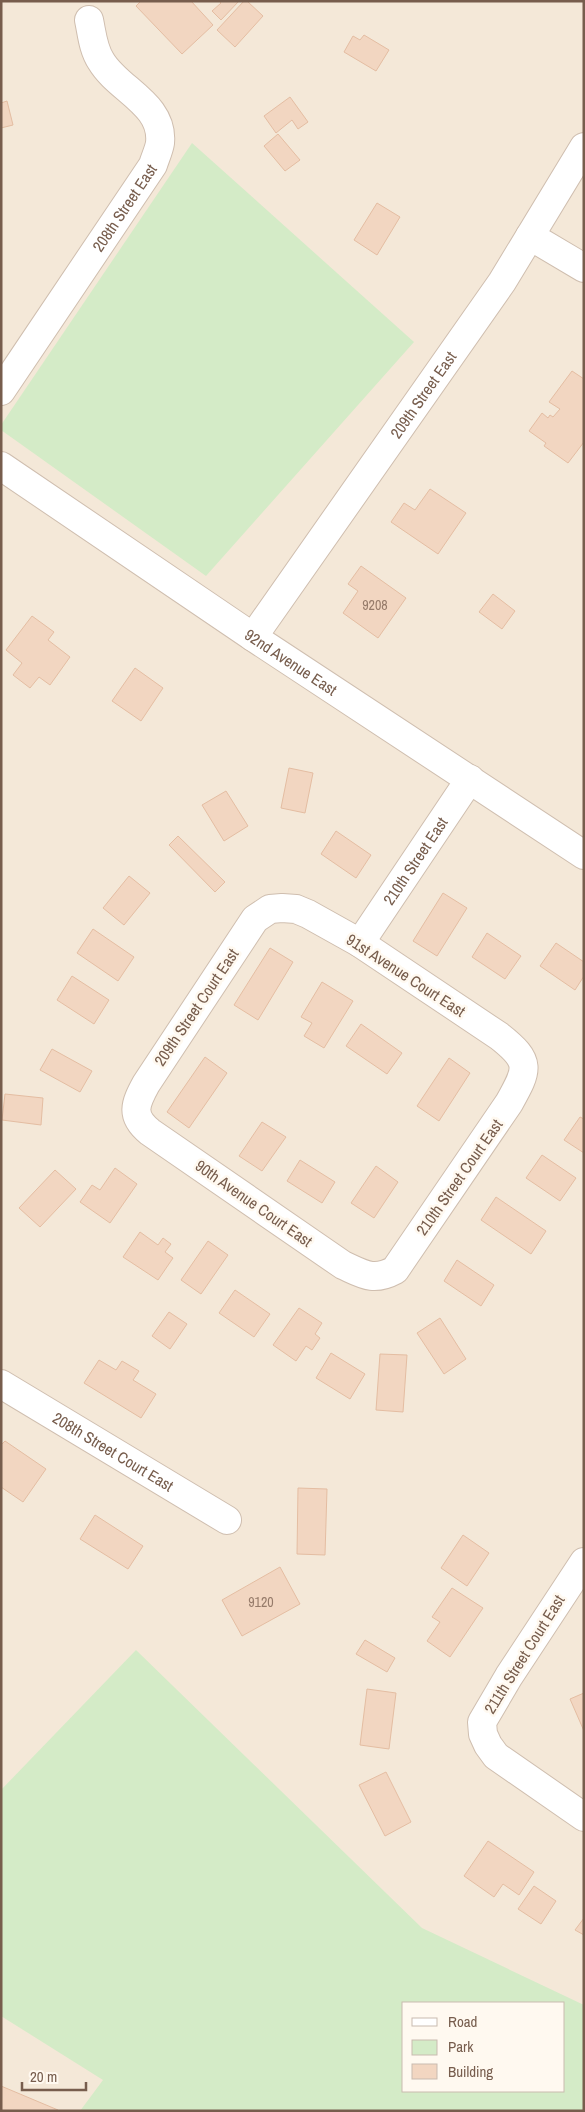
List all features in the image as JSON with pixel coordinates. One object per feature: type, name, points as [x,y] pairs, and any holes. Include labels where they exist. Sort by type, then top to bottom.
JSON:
[{"type":"street","name":"208th Street East","points":[[1,391],[153,165],[160,144],[159,124],[146,105],[111,74],[101,61],[95,48],[89,20]]},
{"type":"street","name":"209th Street East","points":[[253,637],[502,282],[584,147]]},
{"type":"street","points":[[530,236],[584,268]]},
{"type":"street","name":"92nd Avenue East","points":[[1,466],[253,637],[584,855]]},
{"type":"street","name":"210th Street East","points":[[360,943],[470,779]]},
{"type":"street","name":"91st Avenue Court East","points":[[270,910],[296,909],[360,943],[499,1036],[515,1049],[521,1058],[524,1069]]},
{"type":"street","name":"209th Street Court East","points":[[136,1113],[138,1099],[146,1084],[255,919],[270,910]]},
{"type":"street","name":"210th Street Court East","points":[[383,1276],[394,1270],[509,1103],[524,1077],[524,1069]]},
{"type":"street","name":"90th Avenue Court East","points":[[136,1113],[141,1124],[150,1132],[342,1265],[364,1275],[383,1276]]},
{"type":"street","name":"208th Street Court East","points":[[1,1384],[227,1520]]},
{"type":"street","name":"211th Street Court East","points":[[584,1562],[508,1676],[482,1722],[483,1734],[496,1756],[584,1817]]},
{"type":"shaded area","points":[[1,1],[584,1],[584,2111],[1,2111]]},
{"type":"green space","points":[[192,143],[414,342],[206,576],[1,430],[1,425]]},
{"type":"green space","points":[[136,1650],[422,1928],[584,2005],[584,2111],[80,2111],[103,2080],[1,2016],[1,1790]]},
{"type":"building","points":[[141,1],[191,1],[213,25],[182,54],[136,6]]},
{"type":"building","points":[[219,1],[239,1],[221,20],[212,11],[221,3]]},
{"type":"building","points":[[244,1],[247,1],[263,16],[235,47],[217,30]]},
{"type":"building","points":[[364,35],[389,50],[376,71],[344,52],[353,36],[360,40]]},
{"type":"building","points":[[290,97],[308,122],[298,129],[292,120],[276,133],[264,116]]},
{"type":"building","points":[[7,101],[13,125],[1,128],[1,103]]},
{"type":"building","points":[[278,134],[300,160],[285,171],[264,146]]},
{"type":"building","points":[[377,203],[400,217],[377,255],[354,240]]},
{"type":"building","points":[[572,371],[584,379],[584,442],[568,463],[544,446],[546,443],[529,431],[542,413],[548,418],[550,415],[553,417],[560,409],[549,402]]},
{"type":"building","points":[[430,489],[466,513],[438,554],[391,522],[404,503],[415,510]]},
{"type":"building","points":[[361,566],[406,598],[378,638],[343,613],[358,591],[348,584]]},
{"type":"building","points":[[493,594],[515,611],[502,629],[479,612]]},
{"type":"building","points":[[32,616],[54,632],[48,640],[70,657],[50,685],[39,677],[30,688],[13,675],[22,663],[6,650]]},
{"type":"building","points":[[135,668],[163,688],[141,721],[112,701]]},
{"type":"building","points":[[289,768],[313,773],[305,813],[281,808]]},
{"type":"building","points":[[226,791],[248,826],[224,841],[202,805]]},
{"type":"building","points":[[336,831],[371,855],[356,878],[321,854]]},
{"type":"building","points":[[178,836],[225,882],[215,892],[169,845]]},
{"type":"building","points":[[129,876],[150,893],[124,925],[103,908]]},
{"type":"building","points":[[443,893],[467,908],[437,956],[413,941]]},
{"type":"building","points":[[93,929],[134,957],[118,981],[77,953]]},
{"type":"building","points":[[487,933],[521,956],[505,979],[472,957]]},
{"type":"building","points":[[556,943],[584,962],[584,976],[575,990],[540,966]]},
{"type":"building","points":[[270,948],[293,962],[258,1020],[234,1005]]},
{"type":"building","points":[[72,976],[109,1000],[94,1024],[57,1000]]},
{"type":"building","points":[[322,982],[353,1001],[324,1048],[304,1036],[312,1023],[301,1017]]},
{"type":"building","points":[[361,1024],[402,1053],[387,1074],[346,1046]]},
{"type":"building","points":[[52,1049],[92,1071],[80,1092],[40,1070]]},
{"type":"building","points":[[205,1057],[227,1073],[189,1128],[167,1112]]},
{"type":"building","points":[[449,1058],[470,1073],[439,1121],[417,1106]]},
{"type":"building","points":[[5,1094],[43,1098],[41,1125],[2,1120]]},
{"type":"building","points":[[580,1117],[584,1119],[584,1153],[564,1140]]},
{"type":"building","points":[[262,1122],[286,1137],[262,1171],[239,1156]]},
{"type":"building","points":[[542,1155],[576,1178],[560,1201],[526,1178]]},
{"type":"building","points":[[300,1160],[335,1182],[322,1203],[287,1181]]},
{"type":"building","points":[[376,1166],[398,1182],[374,1218],[351,1203]]},
{"type":"building","points":[[115,1168],[137,1184],[110,1223],[80,1202],[92,1185],[100,1190]]},
{"type":"building","points":[[55,1170],[76,1189],[40,1227],[19,1208]]},
{"type":"building","points":[[496,1197],[546,1231],[531,1254],[481,1220]]},
{"type":"building","points":[[140,1232],[158,1245],[163,1238],[171,1244],[165,1252],[173,1258],[158,1280],[123,1257]]},
{"type":"building","points":[[208,1241],[228,1255],[201,1294],[181,1280]]},
{"type":"building","points":[[457,1260],[494,1285],[481,1306],[444,1281]]},
{"type":"building","points":[[235,1290],[270,1314],[254,1337],[219,1313]]},
{"type":"building","points":[[299,1308],[322,1323],[315,1334],[320,1338],[312,1350],[306,1346],[296,1361],[273,1345]]},
{"type":"building","points":[[169,1312],[187,1324],[170,1349],[152,1336]]},
{"type":"building","points":[[440,1318],[466,1359],[444,1374],[417,1333]]},
{"type":"building","points":[[331,1353],[365,1374],[350,1399],[316,1378]]},
{"type":"building","points":[[380,1354],[407,1355],[403,1412],[376,1410]]},
{"type":"building","points":[[99,1360],[116,1370],[122,1361],[139,1371],[133,1380],[156,1394],[141,1418],[84,1383]]},
{"type":"building","points":[[5,1441],[46,1469],[23,1502],[1,1487],[1,1445]]},
{"type":"building","points":[[298,1488],[327,1489],[325,1555],[297,1554]]},
{"type":"building","points":[[95,1515],[143,1546],[128,1569],[80,1539]]},
{"type":"building","points":[[463,1535],[489,1553],[467,1586],[441,1568]]},
{"type":"building","points":[[280,1567],[300,1604],[242,1636],[222,1600]]},
{"type":"building","points":[[452,1588],[483,1608],[450,1657],[427,1641],[440,1622],[432,1617]]},
{"type":"building","points":[[365,1640],[395,1658],[387,1672],[356,1654]]},
{"type":"building","points":[[367,1689],[396,1693],[389,1749],[360,1745]]},
{"type":"building","points":[[584,1693],[584,1731],[570,1699]]},
{"type":"building","points":[[386,1772],[411,1822],[385,1836],[359,1785]]},
{"type":"building","points":[[488,1841],[534,1872],[519,1895],[503,1884],[494,1897],[464,1876]]},
{"type":"building","points":[[534,1886],[556,1901],[541,1924],[518,1909]]},
{"type":"building","points":[[584,1918],[584,1935],[575,1930]]},
{"type":"building","points":[[1,2086],[58,2110],[58,2111],[1,2111]]}]
